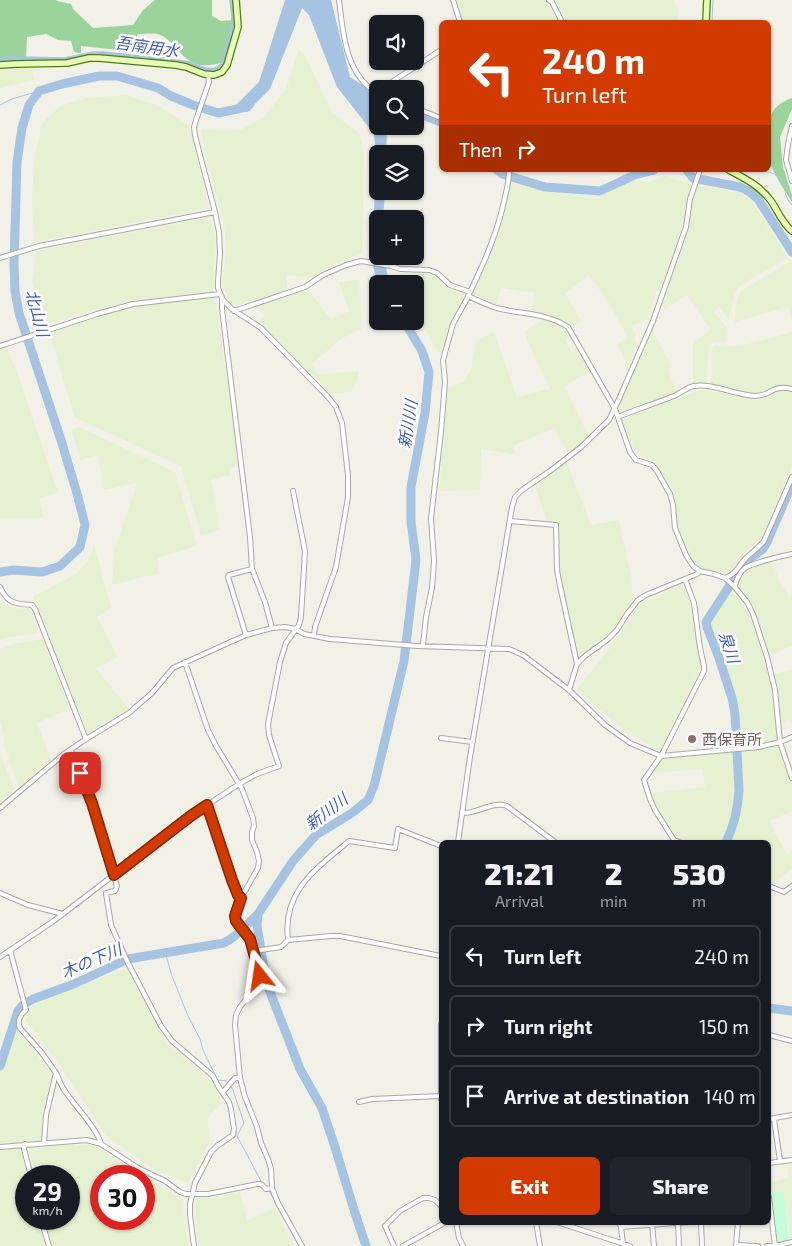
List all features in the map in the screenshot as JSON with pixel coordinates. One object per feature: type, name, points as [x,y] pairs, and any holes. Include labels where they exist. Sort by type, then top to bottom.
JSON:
[{"type":"main road","points":[[0,65],[67,64],[89,58],[104,58],[176,64],[208,75],[218,74],[227,65],[238,28],[236,0]]},
{"type":"main road","points":[[706,20],[707,0]]},
{"type":"main road","points":[[733,172],[752,182],[762,190],[792,231]]},
{"type":"street","points":[[339,0],[348,54],[360,79],[369,86]]},
{"type":"street","points":[[453,0],[459,20]]},
{"type":"street","points":[[549,0],[552,2],[561,20]]},
{"type":"street","points":[[395,80],[439,51]]},
{"type":"street","points":[[208,75],[209,82],[194,127],[195,136],[219,232],[218,282],[250,537],[252,569],[265,602],[272,628]]},
{"type":"street","points":[[424,111],[439,117]]},
{"type":"street","points":[[792,126],[786,160],[792,181]]},
{"type":"street","points":[[423,645],[432,588],[434,560],[431,518],[442,432],[445,382],[443,360],[453,324],[482,267],[497,231],[510,172]]},
{"type":"street","points":[[458,840],[515,497],[580,448],[609,420],[653,321],[686,227],[690,199],[699,172]]},
{"type":"street","points":[[1,258],[31,248],[215,212]]},
{"type":"street","points":[[234,311],[305,287],[323,274],[346,265],[365,261],[400,269],[428,270],[437,273],[450,285],[496,308],[546,317],[557,320],[568,327],[615,409],[630,452],[636,460],[652,465],[657,470],[670,494],[675,528],[686,555],[693,566],[700,571],[725,578],[734,585],[747,602],[753,614],[775,690],[780,742],[792,778]]},
{"type":"street","points":[[221,296],[234,311],[260,328],[328,397],[336,407],[342,422],[348,475],[348,497],[336,567],[314,636]]},
{"type":"street","points":[[0,346],[133,304],[221,296]]},
{"type":"street","points":[[618,417],[693,386],[709,387],[754,396],[762,396],[775,388],[792,389]]},
{"type":"street","points":[[725,578],[736,572],[748,556],[759,548],[764,541],[792,476]]},
{"type":"street","points":[[0,957],[63,914],[192,815],[239,784],[257,774],[279,766],[269,735],[268,724],[280,662],[286,643],[299,625],[301,617],[305,551],[293,491]]},
{"type":"street","points":[[510,520],[556,525],[557,570],[577,664]]},
{"type":"street","points":[[734,585],[746,568],[773,558],[792,554]]},
{"type":"street","points":[[246,635],[228,577],[252,569]]},
{"type":"street","points":[[569,690],[577,664],[617,630],[638,600],[700,571]]},
{"type":"street","points":[[674,840],[654,810],[644,780],[661,756],[704,671],[694,603],[685,579]]},
{"type":"street","points":[[0,588],[9,601],[23,605],[32,605],[35,609],[86,739]]},
{"type":"street","points":[[0,808],[86,739],[130,714],[152,693],[173,668],[246,635],[272,628],[285,627],[296,629],[304,634],[330,639],[417,646],[509,648],[523,655],[569,690],[605,725],[630,743],[661,756],[759,747],[792,737]]},
{"type":"street","points":[[184,662],[208,730],[242,789],[253,818],[252,840],[259,861],[258,868],[241,898],[235,916],[238,926],[246,932],[250,939],[255,951],[260,976],[258,984],[236,1015],[235,1025],[240,1078],[271,1169],[269,1188],[302,1246]]},
{"type":"street","points":[[441,738],[473,742]]},
{"type":"street","points":[[71,750],[92,803],[117,886],[114,891],[106,893],[111,925],[125,957],[157,1018],[172,1041],[214,1076],[231,1109],[233,1135],[211,1152],[191,1194],[190,1215],[194,1246]]},
{"type":"street","points":[[462,813],[501,804],[552,840]]},
{"type":"street","points":[[207,805],[232,880],[241,898]]},
{"type":"street","points":[[288,940],[288,922],[291,905],[302,884],[316,869],[349,841],[395,848],[398,829],[439,845]]},
{"type":"street","points":[[771,887],[784,892],[792,886]]},
{"type":"street","points":[[0,893],[28,905],[63,914]]},
{"type":"street","points":[[255,951],[281,947],[288,940],[340,936],[439,956]]},
{"type":"street","points":[[10,950],[26,1010],[20,1015],[18,1023],[20,1028],[42,1053],[56,1073],[65,1091],[90,1124],[101,1144]]},
{"type":"street","points":[[771,1036],[792,1041]]},
{"type":"street","points":[[44,1143],[46,1115],[56,1073]]},
{"type":"street","points":[[223,1092],[235,1078],[240,1078]]},
{"type":"street","points":[[359,1102],[372,1099],[439,1097]]},
{"type":"street","points":[[780,1161],[771,1119],[792,1115]]},
{"type":"street","points":[[0,1147],[87,1140],[101,1144],[138,1168],[186,1194],[208,1194],[258,1184],[261,1184],[266,1189],[269,1188]]},
{"type":"street","points":[[25,1144],[24,1149],[28,1165]]},
{"type":"street","points":[[771,1163],[792,1160]]},
{"type":"street","points":[[394,1246],[385,1226],[400,1211],[423,1198],[435,1200],[439,1204]]},
{"type":"street","points":[[771,1213],[775,1246]]},
{"type":"street","points":[[404,1246],[441,1225]]},
{"type":"street","points":[[457,1225],[463,1246]]},
{"type":"street","points":[[536,1225],[540,1246]]},
{"type":"street","points":[[566,1225],[630,1246]]},
{"type":"street","points":[[620,1225],[623,1245]]},
{"type":"street","points":[[652,1225],[654,1246]]},
{"type":"street","points":[[678,1225],[679,1246]]},
{"type":"street","points":[[701,1225],[702,1246]]},
{"type":"street","points":[[738,1225],[736,1246],[758,1246]]},
{"type":"street","points":[[44,1230],[49,1246]]},
{"type":"street","points":[[767,1246],[792,1242]]},
{"type":"green space","points":[[0,0],[56,0],[71,4],[73,9],[93,28],[133,25],[143,10],[155,0],[212,0],[212,16],[221,21],[236,20],[230,48],[221,63],[213,65],[201,65],[191,62],[166,38],[158,34],[138,34],[129,51],[81,46],[81,53],[74,52],[71,41],[58,40],[46,34],[27,37],[26,58],[0,60]]},
{"type":"green space","points":[[456,0],[545,0],[551,5],[558,20],[461,20]]},
{"type":"green space","points":[[553,0],[675,0],[679,11],[677,20],[563,20]]},
{"type":"green space","points":[[299,49],[307,59],[332,113],[359,133],[364,155],[362,254],[343,260],[314,278],[286,275],[288,291],[236,305],[230,302],[225,292],[223,282],[226,246],[224,225],[201,131],[204,129],[227,131],[242,129],[264,117],[286,89]]},
{"type":"green space","points":[[32,68],[35,80],[0,88],[0,70]]},
{"type":"green space","points":[[125,95],[158,105],[189,126],[209,208],[34,242],[32,200],[34,159],[42,123],[60,106],[87,98]]},
{"type":"green space","points":[[792,98],[792,109],[780,137],[783,167],[792,195],[792,202],[771,164],[771,118],[778,105]]},
{"type":"green space","points":[[666,176],[692,184],[685,210],[682,233],[660,291],[657,290],[648,319],[632,326],[636,336],[634,339],[638,344],[628,367],[617,344],[628,338],[609,303],[589,275],[565,293],[581,321],[570,328],[557,318],[531,312],[535,293],[501,288],[496,305],[470,295],[495,240],[511,180],[544,191],[596,199],[630,181],[648,182]]},
{"type":"green space","points":[[697,185],[739,193],[751,200],[788,258],[738,288],[733,299],[729,320],[719,307],[714,312],[728,329],[727,340],[723,343],[713,342],[709,346],[706,384],[693,383],[693,342],[711,330],[687,295],[664,310],[662,300],[685,238]]},
{"type":"green space","points":[[211,217],[216,245],[213,292],[131,300],[46,324],[38,308],[32,280],[36,251]]},
{"type":"green space","points":[[791,261],[792,322],[788,307],[734,322],[737,300],[742,290]]},
{"type":"green space","points":[[427,273],[436,276],[444,286],[464,293],[465,296],[454,316],[442,352],[438,352],[424,328],[424,275],[407,274]]},
{"type":"green space","points":[[358,279],[361,329],[341,339],[312,364],[318,375],[358,371],[358,380],[351,392],[329,394],[324,386],[258,323],[265,314],[255,307],[308,290],[331,319],[349,311],[339,282]]},
{"type":"green space","points":[[213,298],[216,303],[239,467],[229,468],[231,475],[211,480],[220,530],[201,536],[181,466],[75,418],[49,332],[135,306]]},
{"type":"green space","points":[[544,319],[558,323],[567,330],[571,337],[566,340],[571,352],[577,348],[591,371],[564,386],[589,437],[569,455],[554,428],[513,446],[516,455],[481,449],[480,490],[439,491],[448,388],[464,381],[471,369],[476,341],[494,332],[517,397],[550,389],[527,340],[525,331]]},
{"type":"green space","points":[[651,327],[671,366],[668,370],[677,393],[619,416],[616,409]]},
{"type":"green space","points":[[792,332],[792,388],[783,385],[774,387],[767,392],[753,394],[711,385],[712,349],[715,345],[724,347],[744,345]]},
{"type":"green space","points":[[6,346],[17,372],[58,492],[39,499],[44,518],[0,518],[0,348]]},
{"type":"green space","points":[[701,389],[758,400],[786,390],[792,392],[792,466],[761,540],[744,553],[736,566],[726,574],[702,568],[694,562],[679,529],[675,496],[663,475],[651,460],[641,456],[633,448],[622,419]]},
{"type":"green space","points":[[79,427],[175,472],[197,546],[157,558],[160,573],[112,585],[114,551],[137,483],[104,490],[98,455],[80,460],[71,430]]},
{"type":"green space","points":[[567,462],[591,525],[619,520],[631,574],[633,602],[604,641],[578,658],[566,597],[559,579],[557,524],[548,523],[534,485]]},
{"type":"green space","points":[[94,544],[111,608],[97,617],[118,657],[96,668],[129,709],[88,733],[33,597],[77,573],[89,560]]},
{"type":"green space","points":[[772,561],[782,588],[786,588],[788,597],[792,595],[792,646],[769,656],[755,613],[748,599],[737,586],[747,570]]},
{"type":"green space","points":[[682,584],[690,601],[701,667],[660,751],[631,735],[576,690],[613,644],[638,606]]},
{"type":"green space","points":[[731,590],[749,613],[760,643],[772,693],[778,739],[758,744],[739,744],[737,713],[726,668],[709,623]]},
{"type":"green space","points":[[0,603],[9,607],[32,610],[39,633],[0,640]]},
{"type":"green space","points":[[43,639],[70,709],[37,723],[51,760],[19,788],[4,746],[4,736],[0,721],[0,649],[14,644]]},
{"type":"green space","points":[[792,669],[792,724],[790,719],[781,723],[778,690],[774,675]]},
{"type":"green space","points":[[779,746],[792,783],[792,811],[769,821],[787,854],[792,851],[792,869],[773,884],[771,884],[771,840],[730,840],[734,834],[740,808],[739,752]]},
{"type":"green space","points":[[0,753],[15,791],[0,803]]},
{"type":"green space","points":[[733,753],[735,805],[724,840],[680,840],[675,837],[657,811],[650,793],[705,787],[703,769],[652,773],[663,759]]},
{"type":"green space","points":[[127,968],[166,1043],[211,1080],[222,1103],[207,1118],[210,1141],[188,1183],[155,1170],[155,1165],[148,1165],[106,1136],[61,1067],[25,1020],[34,1005]]},
{"type":"green space","points":[[15,1027],[52,1074],[43,1114],[41,1141],[0,1145],[0,1072]]},
{"type":"green space","points":[[93,1145],[126,1165],[90,1165],[90,1230],[155,1230],[155,1183],[182,1199],[188,1246],[51,1246],[47,1230],[80,1230],[80,1165],[32,1165],[28,1147]]},
{"type":"green space","points":[[20,1147],[25,1165],[15,1165],[15,1230],[42,1230],[46,1246],[0,1246],[0,1149]]},
{"type":"green space","points":[[787,1163],[792,1163],[792,1239],[790,1240],[784,1191],[771,1193],[771,1182],[789,1178]]},
{"type":"green space","points":[[784,1191],[789,1240],[778,1242],[776,1240],[771,1196],[773,1193]]},
{"type":"green space","points":[[240,1192],[247,1220],[275,1208],[294,1246],[199,1246],[195,1212],[196,1198],[213,1198]]},
{"type":"water","points":[[285,0],[331,0],[350,77],[366,87],[369,94],[369,128],[337,87],[309,15],[302,8],[270,89],[247,112],[236,105],[259,82]]},
{"type":"water","points":[[374,135],[387,135],[386,145],[375,145]]},
{"type":"water","points":[[375,200],[384,200],[384,210],[374,210]]},
{"type":"water","points":[[373,265],[386,265],[387,275],[375,275]]},
{"type":"waterway","name":"吾南用水","points":[[0,60],[65,60],[94,54],[104,54],[176,62],[212,71],[217,70],[224,63],[233,25],[232,0]]},
{"type":"waterway","points":[[712,20],[713,0]]},
{"type":"waterway","name":"北山川","points":[[0,572],[14,570],[42,572],[60,566],[80,547],[85,525],[61,440],[19,313],[15,291],[17,162],[22,128],[29,105],[39,91],[99,76],[117,76],[158,88],[171,96],[218,113],[247,107],[250,104]]},
{"type":"waterway","points":[[0,105],[12,99],[39,91]]},
{"type":"waterway","name":"泉川","points":[[361,94],[369,96]]},
{"type":"waterway","name":"泉川","points":[[424,115],[439,121]]},
{"type":"waterway","name":"泉川","points":[[500,172],[545,187],[600,191],[646,172]]},
{"type":"waterway","name":"泉川","points":[[688,172],[693,178],[740,187],[750,192],[758,199],[792,252]]},
{"type":"waterway","points":[[767,172],[780,179],[792,205]]},
{"type":"waterway","name":"新川川","points":[[366,1246],[322,1108],[300,1069],[270,992],[257,926],[258,914],[293,861],[316,835],[352,813],[368,800],[374,786],[404,661],[416,560],[411,522],[411,487],[425,413],[429,372],[422,351],[409,330]]},
{"type":"waterway","name":"泉川","points":[[727,840],[735,817],[739,790],[735,714],[732,698],[706,622],[745,562],[763,549],[792,484]]},
{"type":"waterway","name":"木の下川","points":[[0,1066],[18,1011],[23,1005],[33,999],[74,984],[128,959],[224,943],[258,914]]},
{"type":"waterway","points":[[165,952],[172,976],[188,1016],[215,1075]]},
{"type":"waterway","name":"泉川","points":[[771,1008],[792,1011]]},
{"type":"waterway","points":[[216,1079],[228,1082]]},
{"type":"waterway","points":[[230,1085],[244,1123],[237,1136],[299,1246]]},
{"type":"place","name":"西保育所","points":[[692,739]]},
{"type":"route","points":[[80,773],[92,803],[114,875],[207,805],[211,812],[232,880],[241,898],[235,916],[236,921],[250,939],[260,976]]}]
